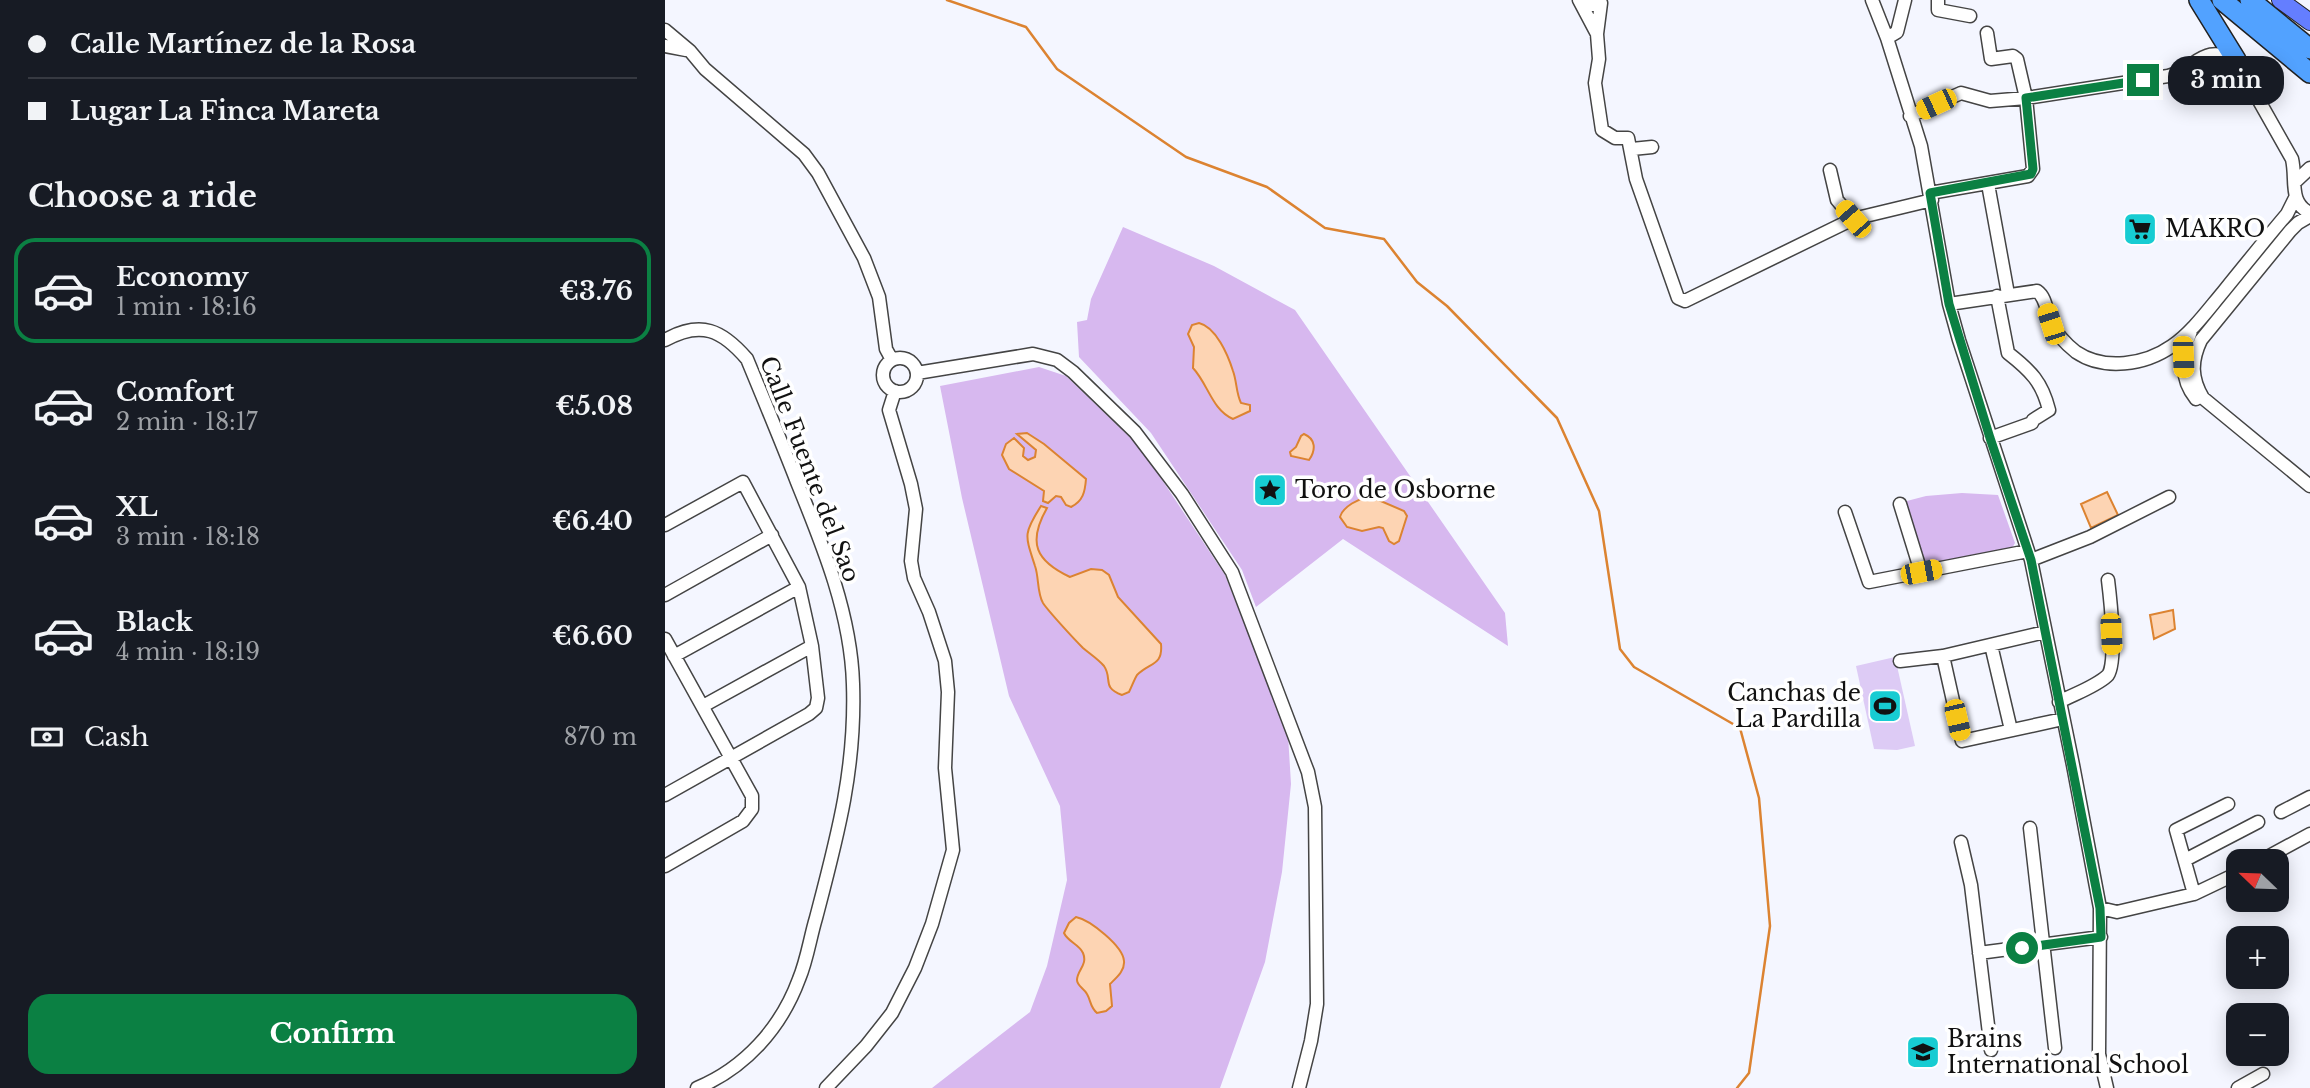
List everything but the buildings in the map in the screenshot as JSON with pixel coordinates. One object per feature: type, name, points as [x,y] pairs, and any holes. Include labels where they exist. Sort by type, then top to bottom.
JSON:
[{"type":"highway","points":[[2199,0],[2236,60]]},
{"type":"highway","points":[[2222,0],[2310,73]]},
{"type":"highway","points":[[2250,0],[2310,49]]},
{"type":"main road","points":[[2280,0],[2306,17]]},
{"type":"street","points":[[1872,0],[1887,38],[1921,146],[1949,304],[1990,438],[2030,555],[2100,908],[2099,1054],[2107,1088]]},
{"type":"street","points":[[1887,38],[1897,32],[1905,0]]},
{"type":"street","points":[[1938,0],[1938,10],[1970,16]]},
{"type":"street","points":[[1581,3],[1601,3],[1597,34],[1599,59],[1595,83],[1602,130],[1615,138],[1628,138],[1636,179],[1678,298],[1685,300],[1853,219],[1931,197],[2031,174],[2033,169],[2026,98],[2017,59],[2013,56],[1991,59],[1987,33]]},
{"type":"street","points":[[665,30],[690,51],[705,69],[804,154],[818,173],[864,258],[879,297],[885,349],[892,360]]},
{"type":"street","points":[[665,46],[690,51]]},
{"type":"street","points":[[1910,116],[1961,93],[1990,101],[2026,98],[2168,76],[2181,73],[2208,54],[2224,54],[2236,60],[2292,159],[2295,198],[2287,214],[2192,330],[2171,347],[2151,357],[2116,364],[2099,362],[2078,353],[2063,340],[2051,324],[2041,294],[2037,291],[1949,304]]},
{"type":"street","points":[[1632,149],[1652,147]]},
{"type":"street","points":[[2295,182],[2310,168]]},
{"type":"street","points":[[1830,170],[1837,200],[1853,219]]},
{"type":"street","points":[[1989,184],[2008,353],[2028,369],[2043,388],[2049,410],[2032,423],[1990,438]]},
{"type":"street","points":[[2295,198],[2310,215],[2290,231],[2201,340],[2194,358],[2193,372],[2196,386],[2203,398],[2310,486]]},
{"type":"street","name":"Calle Fuente del Sao","points":[[665,340],[692,329],[714,331],[732,341],[747,359],[818,533],[846,628],[853,682],[849,778],[843,815],[800,978],[787,1007],[751,1054],[729,1072],[697,1088]]},
{"type":"street","points":[[2192,330],[2183,357],[2188,390],[2199,403],[2310,496]]},
{"type":"street","points":[[917,373],[1033,354],[1057,360],[1135,432],[1182,494],[1232,572],[1308,772],[1315,807],[1317,1004],[1309,1052],[1299,1088]]},
{"type":"street","points":[[905,359],[915,367],[917,373],[916,380],[908,390],[890,389],[884,379],[885,368],[892,360],[905,359]]},
{"type":"street","points":[[826,1088],[893,1013],[932,925],[953,850],[945,768],[948,692],[945,661],[929,612],[914,578],[911,561],[916,509],[889,410],[895,391]]},
{"type":"street","points":[[665,525],[743,482],[799,587],[812,646],[818,698],[816,708],[665,795]]},
{"type":"street","points":[[1845,512],[1869,582],[2030,555],[2090,537],[2169,497]]},
{"type":"street","points":[[1900,504],[1921,572]]},
{"type":"street","points":[[665,595],[772,536]]},
{"type":"street","points":[[2059,702],[2107,677],[2113,669],[2113,612],[2108,580]]},
{"type":"street","points":[[674,656],[799,587]]},
{"type":"street","points":[[1900,661],[1943,656],[2045,632]]},
{"type":"street","points":[[665,639],[752,796],[752,809],[743,821],[665,866]]},
{"type":"street","points":[[1991,645],[2011,730]]},
{"type":"street","points":[[703,706],[812,646]]},
{"type":"street","points":[[1943,656],[1962,741],[2063,719]]},
{"type":"street","points":[[2281,812],[2310,797]]},
{"type":"street","points":[[2194,894],[2176,830],[2228,804]]},
{"type":"street","points":[[2185,860],[2258,822]]},
{"type":"street","points":[[2030,828],[2055,1048]]},
{"type":"street","points":[[2282,849],[2310,834]]},
{"type":"street","points":[[1961,842],[1971,885],[1990,1050]]},
{"type":"street","points":[[2100,908],[2117,912],[2194,894],[2226,879]]},
{"type":"street","points":[[1979,953],[2101,937]]},
{"type":"street","points":[[2238,1088],[2263,1074]]},
{"type":"shaded area","points":[[1123,227],[1214,266],[1295,310],[1505,613],[1508,646],[1343,539],[1256,607],[1242,570],[1151,433],[1079,357],[1077,322],[1087,320],[1091,299]]},
{"type":"shaded area","points":[[1199,323],[1211,330],[1225,350],[1241,403],[1250,405],[1250,411],[1233,419],[1215,403],[1193,368],[1194,347],[1188,334],[1192,325]]},
{"type":"shaded area","points":[[1039,367],[1066,376],[1141,448],[1225,575],[1288,735],[1291,784],[1282,872],[1265,962],[1220,1088],[932,1088],[1030,1012],[1047,966],[1067,880],[1060,806],[1009,696],[962,498],[940,386]]},
{"type":"shaded area","points":[[1027,433],[1086,479],[1083,496],[1075,505],[1066,505],[1061,497],[1056,496],[1048,503],[1043,501],[1044,491],[1009,469],[1002,455],[1006,444],[1014,438],[1024,448],[1023,456],[1028,460],[1035,457],[1036,450],[1017,434]]},
{"type":"shaded area","points":[[1304,434],[1314,445],[1309,460],[1291,456],[1290,452]]},
{"type":"shaded area","points":[[2107,492],[2118,515],[2091,528],[2081,504]]},
{"type":"shaded area","points":[[1962,493],[1998,495],[2015,543],[2011,550],[1932,565],[1924,561],[1903,502],[1926,496]]},
{"type":"shaded area","points":[[1369,496],[1404,511],[1407,516],[1399,541],[1394,544],[1389,541],[1383,528],[1362,531],[1347,527],[1340,517],[1348,506]]},
{"type":"shaded area","points":[[1041,506],[1047,508],[1037,531],[1038,550],[1049,564],[1070,577],[1091,569],[1102,570],[1109,575],[1118,597],[1161,644],[1158,660],[1137,675],[1129,692],[1122,695],[1109,686],[1104,666],[1074,639],[1041,599],[1027,535]]},
{"type":"shaded area","points":[[2173,610],[2175,629],[2154,639],[2150,615]]},
{"type":"shaded area","name":"Canchas de La Pardilla","points":[[1895,657],[1915,746],[1897,750],[1874,749],[1856,666]]},
{"type":"shaded area","points":[[1076,917],[1105,934],[1118,948],[1124,961],[1120,974],[1110,984],[1112,1006],[1106,1011],[1095,1011],[1087,994],[1077,982],[1084,957],[1081,950],[1064,933]]},
{"type":"waterway","points":[[947,0],[1026,27],[1057,69],[1186,157],[1267,187],[1325,228],[1384,239],[1417,282],[1447,306],[1557,418],[1599,511],[1620,649],[1634,667],[1740,728],[1759,798],[1770,926],[1749,1073],[1737,1088]]},
{"type":"place","name":"MAKRO","points":[[2140,229]]},
{"type":"place","name":"Toro de Osborne","points":[[1270,490]]},
{"type":"place","name":"Canchas de La Pardilla","points":[[1885,706]]},
{"type":"place","name":"Brains International School","points":[[1923,1052]]},
{"type":"route","points":[[2022,948],[2101,937],[2100,908],[2031,560],[1949,304],[1930,193],[2031,174],[2033,169],[2026,98],[2143,80]]}]
